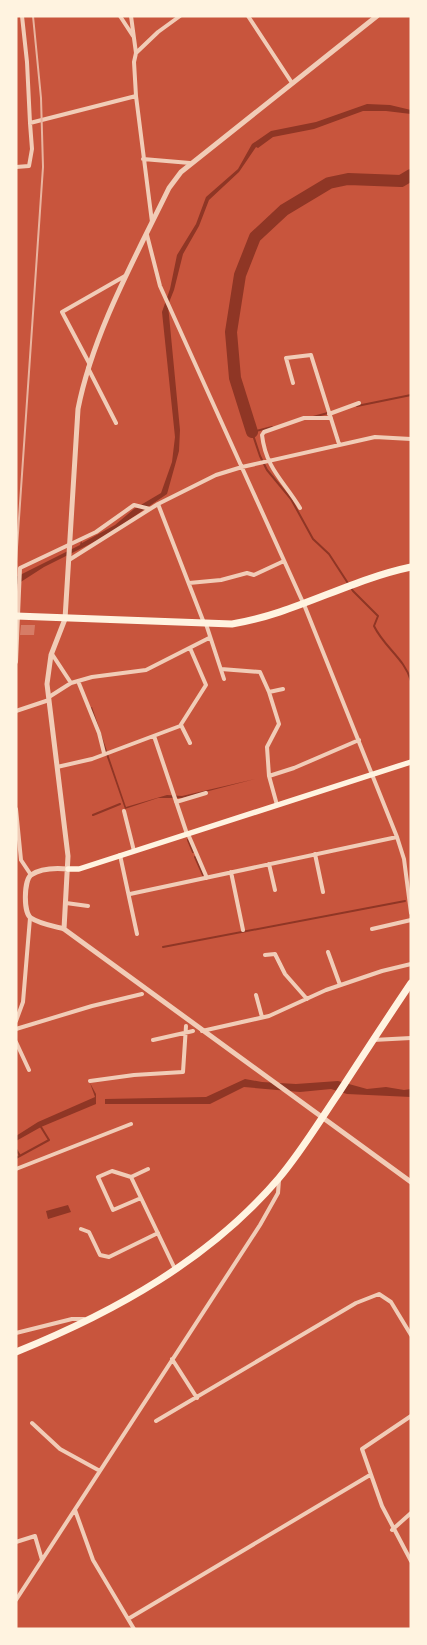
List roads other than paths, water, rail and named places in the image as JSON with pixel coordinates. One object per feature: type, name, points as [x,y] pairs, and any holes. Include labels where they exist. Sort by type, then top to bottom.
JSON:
[{"type":"highway","points":[[17,616],[232,624],[255,620],[352,584],[411,567]]},
{"type":"highway","points":[[16,1352],[119,1304],[175,1269],[226,1231],[279,1178],[323,1117],[411,983]]},
{"type":"main road","points":[[68,869],[79,868],[134,851],[411,762]]},
{"type":"street","points":[[16,167],[29,166],[32,149],[22,16]]},
{"type":"street","points":[[120,16],[134,38]]},
{"type":"street","points":[[132,16],[136,53],[134,62],[136,96],[152,223]]},
{"type":"street","points":[[136,53],[158,32],[180,16]]},
{"type":"street","points":[[248,16],[292,83]]},
{"type":"street","points":[[64,930],[68,869],[47,684],[52,654],[65,619],[67,561],[78,409],[94,346],[169,188],[190,163],[376,16]]},
{"type":"street","points":[[16,32],[23,32]]},
{"type":"street","points":[[30,123],[136,96]]},
{"type":"street","points":[[143,159],[190,163]]},
{"type":"street","points":[[147,235],[160,286],[303,603],[398,837],[404,859],[411,913]]},
{"type":"street","points":[[116,423],[62,312],[128,274]]},
{"type":"street","points":[[293,383],[286,358],[311,354],[339,444]]},
{"type":"street","points":[[300,508],[287,488],[279,481],[267,461],[263,445],[264,432],[304,418],[330,416],[359,404]]},
{"type":"street","points":[[67,561],[158,504],[216,475],[267,461],[375,437],[411,439]]},
{"type":"street","points":[[158,504],[224,678]]},
{"type":"street","points":[[16,662],[20,568],[96,532],[134,505],[150,509]]},
{"type":"street","points":[[189,583],[216,581],[247,573],[254,575],[284,562]]},
{"type":"street","points":[[16,712],[49,699],[70,683],[92,677],[146,670],[209,638]]},
{"type":"street","points":[[57,767],[78,764],[181,724],[206,685],[190,648]]},
{"type":"street","points":[[52,654],[70,683]]},
{"type":"street","points":[[221,669],[260,672],[269,692],[279,724],[267,747],[269,776],[277,805]]},
{"type":"street","points":[[78,682],[99,733],[104,753]]},
{"type":"street","points":[[269,692],[283,689]]},
{"type":"street","points":[[181,724],[190,742]]},
{"type":"street","points":[[154,736],[176,802],[207,878]]},
{"type":"street","points":[[269,776],[294,768],[359,740]]},
{"type":"street","points":[[176,802],[206,794]]},
{"type":"street","points":[[16,809],[21,860],[31,875]]},
{"type":"street","points":[[124,811],[134,851]]},
{"type":"street","points":[[130,894],[398,837]]},
{"type":"street","points":[[315,854],[323,892]]},
{"type":"street","points":[[120,855],[130,894],[137,934]]},
{"type":"street","points":[[269,864],[275,890]]},
{"type":"street","points":[[68,869],[55,868],[31,875],[27,880],[25,911],[30,918],[64,930],[411,1182]]},
{"type":"street","points":[[231,872],[243,930]]},
{"type":"street","points":[[66,903],[88,906]]},
{"type":"street","points":[[16,1021],[23,1002],[30,918]]},
{"type":"street","points":[[372,929],[411,920]]},
{"type":"street","points":[[328,952],[340,985]]},
{"type":"street","points":[[265,956],[275,954],[285,974],[307,999]]},
{"type":"street","points":[[202,1031],[285,1010],[340,985],[382,971],[411,964]]},
{"type":"street","points":[[16,1029],[92,1006],[142,994]]},
{"type":"street","points":[[256,995],[262,1017]]},
{"type":"street","points":[[90,1081],[134,1075],[184,1072],[186,1026]]},
{"type":"street","points":[[153,1040],[193,1031]]},
{"type":"street","points":[[373,1040],[411,1038]]},
{"type":"street","points":[[16,1042],[29,1070]]},
{"type":"street","points":[[16,1169],[131,1124]]},
{"type":"street","points":[[141,1198],[113,1210],[98,1177],[112,1171],[132,1177],[148,1169]]},
{"type":"street","points":[[132,1177],[175,1269]]},
{"type":"street","points":[[16,1600],[260,1225],[278,1193],[279,1178]]},
{"type":"street","points":[[81,1229],[89,1232],[100,1255],[110,1257],[158,1233]]},
{"type":"street","points":[[156,1421],[356,1303],[379,1294],[391,1302],[411,1335]]},
{"type":"street","points":[[16,1333],[72,1319],[89,1319]]},
{"type":"street","points":[[172,1359],[197,1398]]},
{"type":"street","points":[[411,1416],[362,1449],[370,1475],[392,1530],[411,1561]]},
{"type":"street","points":[[32,1423],[60,1449],[100,1472]]},
{"type":"street","points":[[128,1619],[370,1475]]},
{"type":"street","points":[[75,1510],[93,1560],[134,1629]]},
{"type":"street","points":[[392,1530],[411,1513]]},
{"type":"street","points":[[16,1542],[35,1536],[42,1560]]},
{"type":"waterway","points":[[252,432],[235,378],[231,332],[240,275],[255,237],[284,210],[329,183],[348,179],[401,181],[411,175]]},
{"type":"waterway","points":[[357,406],[411,395]]},
{"type":"waterway","points":[[313,417],[328,413]]},
{"type":"waterway","points":[[272,427],[252,432],[267,470],[291,499],[313,539],[329,554],[353,591],[378,616],[374,626],[404,666],[411,681]]},
{"type":"waterway","points":[[93,815],[120,804]]},
{"type":"waterway","points":[[188,840],[193,852]]},
{"type":"waterway","points":[[195,857],[203,875]]},
{"type":"waterway","points":[[163,947],[405,901]]},
{"type":"waterway","points":[[16,1158],[49,1140],[41,1127]]},
{"type":"waterway","points":[[16,1149],[20,1156]]},
{"type":"railway","points":[[16,562],[43,167],[41,98],[33,16]]}]
